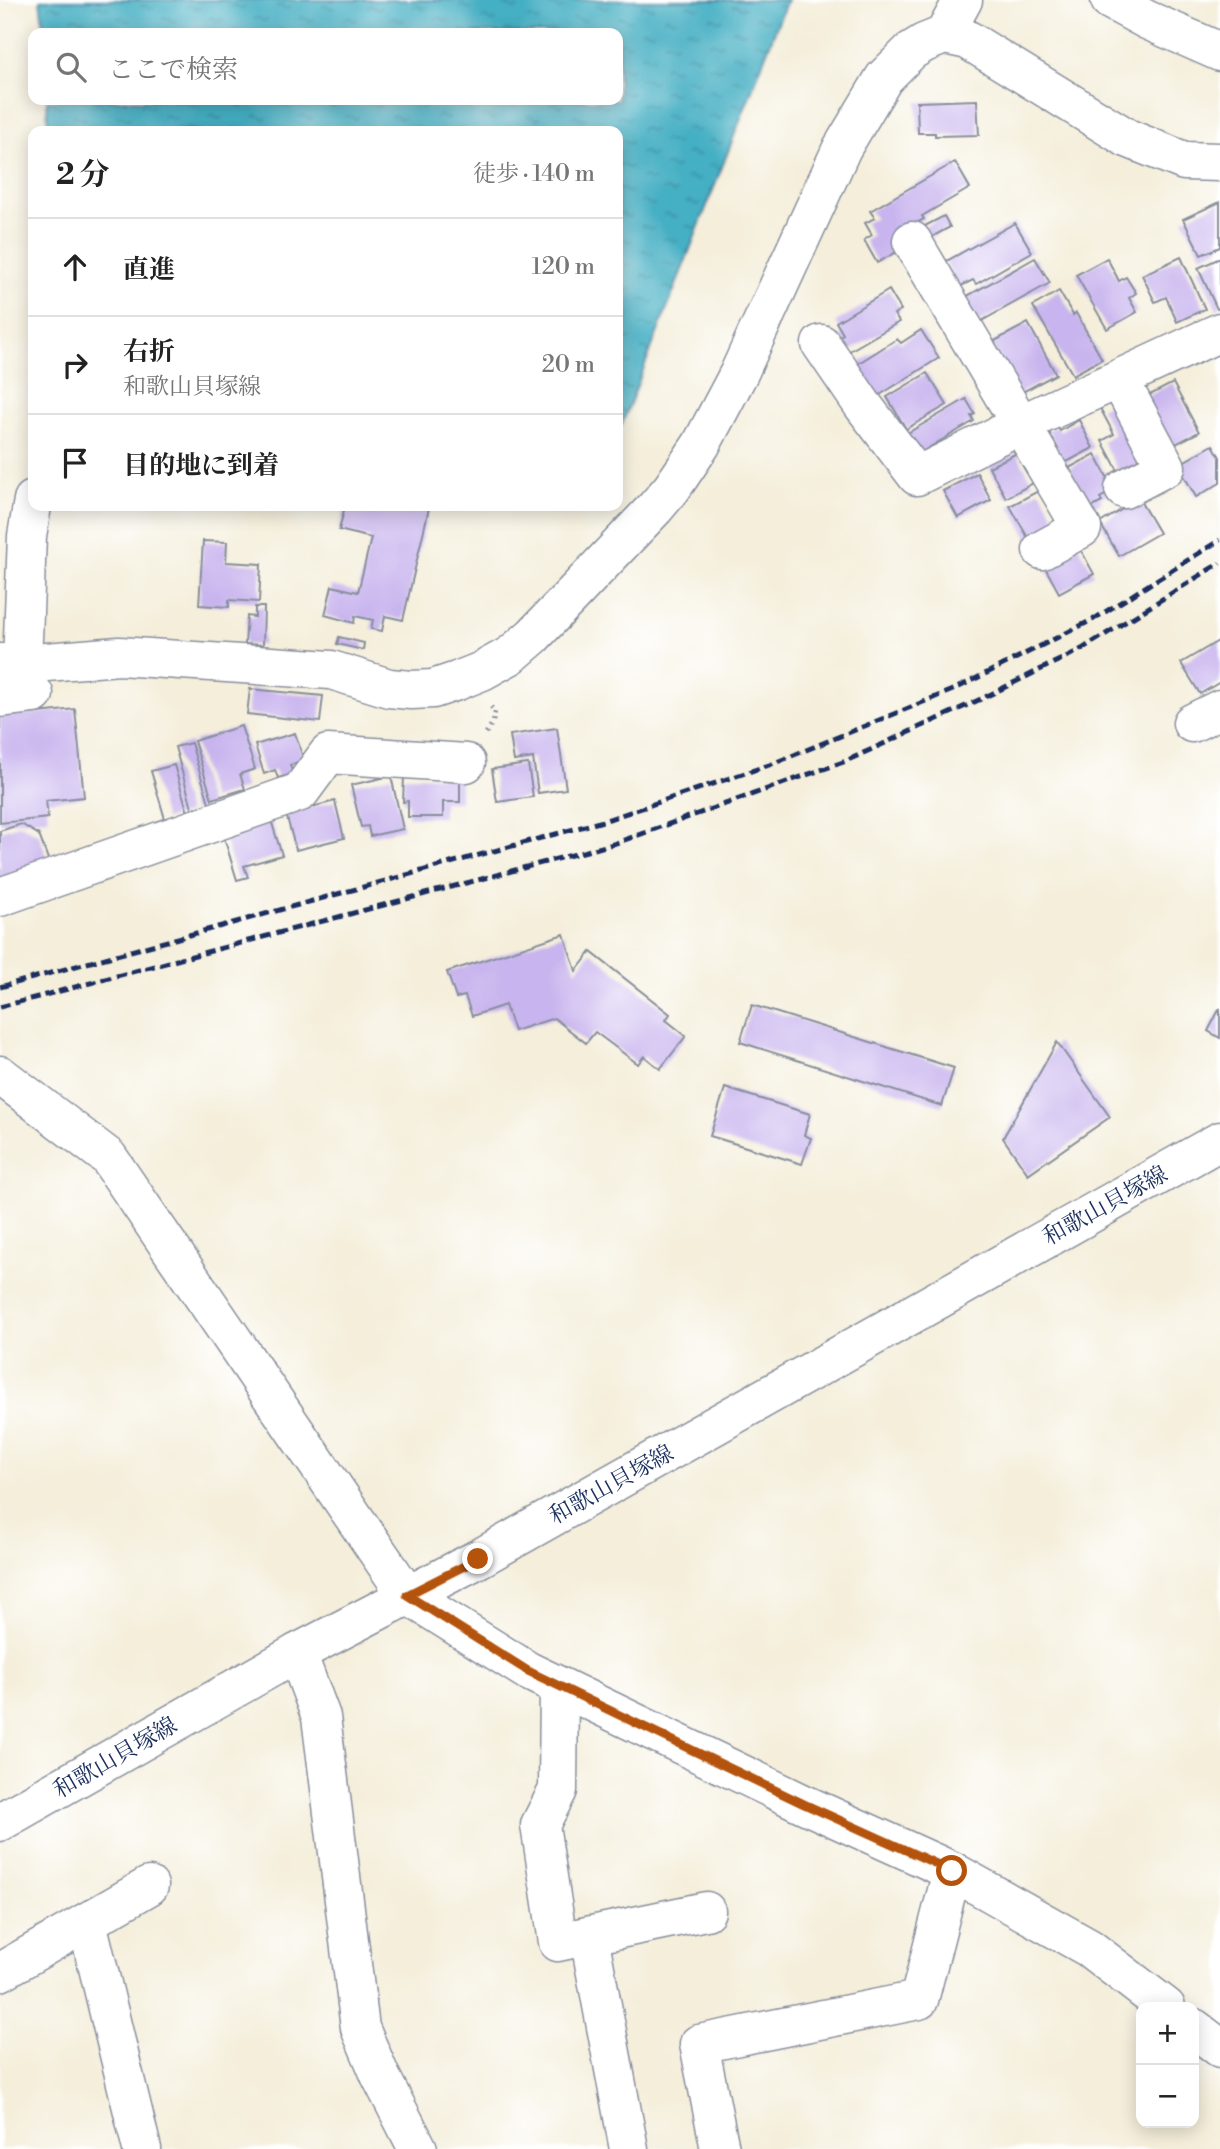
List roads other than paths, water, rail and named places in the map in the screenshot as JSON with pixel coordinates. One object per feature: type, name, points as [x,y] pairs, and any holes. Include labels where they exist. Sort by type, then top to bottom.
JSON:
[{"type":"street","points":[[944,35],[963,0]]},
{"type":"street","points":[[1110,0],[1149,10],[1220,52]]},
{"type":"street","points":[[31,511],[14,680],[119,656],[331,670],[389,688],[433,689],[482,671],[511,654],[533,636],[672,488],[701,444],[739,373],[842,148],[884,78],[911,51],[944,35],[968,40],[1128,138],[1184,161],[1220,162]]},
{"type":"street","points":[[912,241],[1083,527],[1042,550]]},
{"type":"street","points":[[821,344],[862,404],[918,476],[1021,424],[1220,332]]},
{"type":"street","points":[[1119,379],[1166,467],[1124,489]]},
{"type":"street","points":[[0,897],[300,792],[328,754],[466,763]]},
{"type":"street","points":[[0,1075],[108,1157],[407,1595],[528,1671],[559,1687],[952,1871],[1089,1948],[1159,2002]]},
{"type":"street","name":"和歌山貝塚線","points":[[0,1822],[297,1653],[478,1559],[1220,1140]]},
{"type":"street","points":[[297,1653],[321,1717],[360,2028],[380,2075],[418,2149]]},
{"type":"street","points":[[559,1687],[558,1790],[540,1825],[558,1942],[706,1911]]},
{"type":"street","points":[[720,2149],[699,2044],[919,2000],[952,1871]]},
{"type":"street","points":[[0,1972],[149,1886]]},
{"type":"street","points":[[87,1922],[142,2149]]},
{"type":"street","points":[[589,1936],[629,2149]]},
{"type":"street","points":[[1199,2032],[1220,2048]]},
{"type":"water","points":[[40,0],[787,0],[623,421],[623,126],[48,126],[47,105],[623,105],[623,28],[43,28]]},
{"type":"railway","points":[[0,987],[603,821],[772,764],[955,689],[1094,619],[1220,540]]},
{"type":"railway","points":[[0,1007],[613,844],[846,761],[1082,649],[1220,563]]}]
